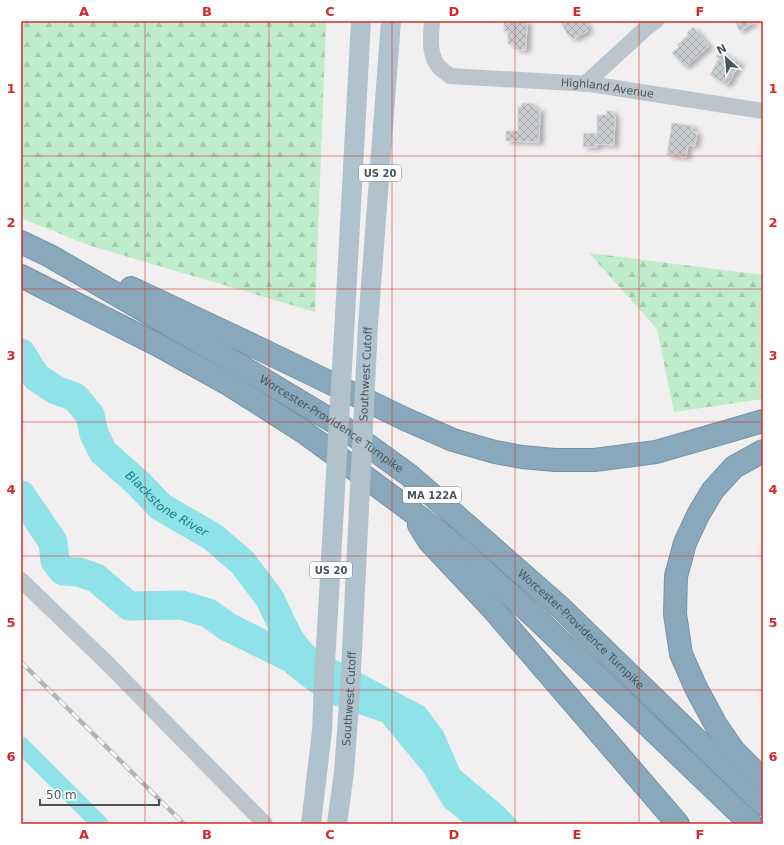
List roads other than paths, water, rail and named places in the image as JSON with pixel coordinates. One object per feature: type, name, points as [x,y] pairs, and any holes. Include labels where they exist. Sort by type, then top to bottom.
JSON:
[{"type":"highway","name":"Worcester-Providence Turnpike","points":[[21,242],[50,256],[239,365],[344,428],[409,476],[561,608],[763,804]]},
{"type":"highway","points":[[50,256],[129,287],[405,419],[454,440],[495,452],[522,457],[555,460],[594,460],[656,452],[763,420]]},
{"type":"highway","name":"Worcester-Providence Turnpike","points":[[25,278],[158,345],[230,385],[304,432],[410,510],[460,549],[522,606],[751,824]]},
{"type":"highway","points":[[763,451],[734,467],[713,490],[698,515],[685,543],[676,576],[675,614],[681,654],[696,688],[716,725],[734,751],[763,780]]},
{"type":"highway","points":[[410,510],[428,542],[491,606],[678,824]]},
{"type":"main road","name":"US 20","points":[[311,824],[322,731],[361,21]]},
{"type":"main road","name":"Southwest Cutoff","points":[[337,824],[344,772],[350,692],[368,325],[391,21]]},
{"type":"street","name":"Highland Avenue","points":[[432,21],[431,40],[433,57],[439,68],[450,76],[585,84],[763,111]]},
{"type":"street","points":[[585,84],[646,28],[656,21]]},
{"type":"street","points":[[21,580],[106,662],[265,824]]},
{"type":"water","points":[[284,618],[319,651],[425,707],[443,731],[460,770],[504,807],[520,824],[465,824],[444,807],[424,773],[382,722],[324,702],[286,673],[275,649],[275,628]]},
{"type":"waterway","name":"Blackstone River","points":[[21,353],[36,377],[56,390],[75,397],[90,415],[94,434],[103,452],[138,483],[161,507],[213,537],[243,563],[270,599],[288,637],[301,655]]},
{"type":"waterway","name":"Blackstone River","points":[[21,495],[53,542],[55,561],[63,571],[79,572],[96,578],[129,606],[181,605],[208,613],[228,627],[307,666]]},
{"type":"waterway","points":[[21,745],[100,824]]},
{"type":"railway","points":[[21,662],[184,824]]}]
